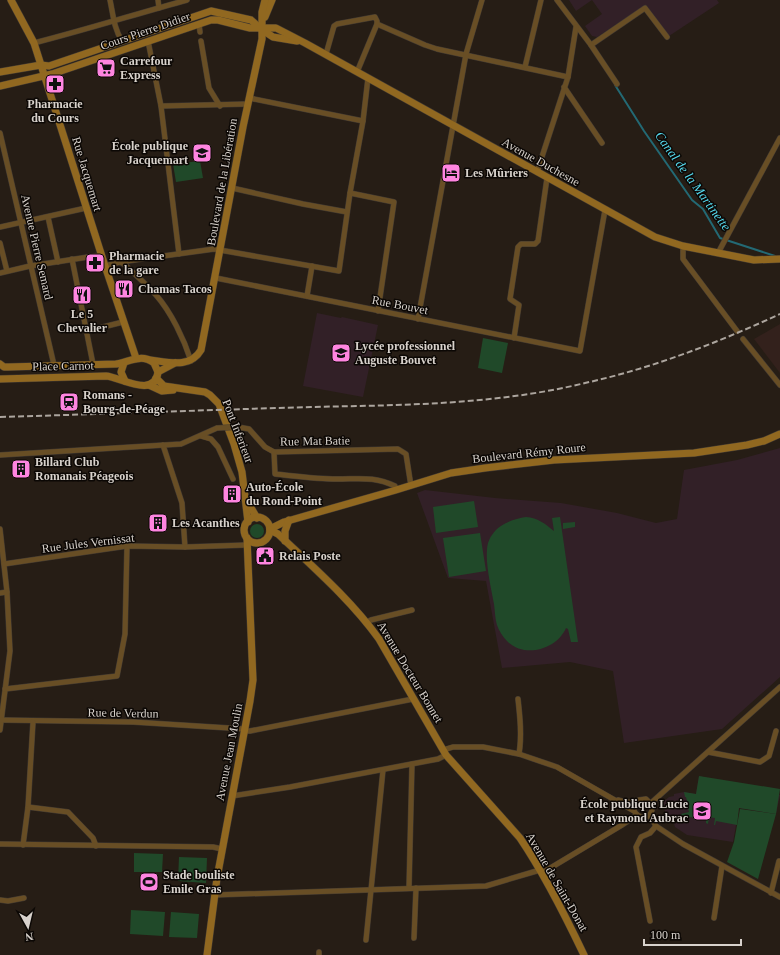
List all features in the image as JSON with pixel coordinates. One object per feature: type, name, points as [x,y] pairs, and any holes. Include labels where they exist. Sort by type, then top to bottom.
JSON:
[{"type":"main road","name":"Rue Jacquemart","points":[[11,0],[34,43],[101,255],[136,358]]},
{"type":"main road","name":"Boulevard de la Libération","points":[[191,361],[198,356],[204,339],[262,39],[261,29],[268,1]]},
{"type":"main road","name":"Cours Pierre Didier","points":[[0,72],[41,65],[49,66],[211,11],[251,20],[261,29]]},
{"type":"main road","name":"Cours Pierre Didier","points":[[0,86],[44,76],[148,41],[199,28],[211,20],[218,20],[250,28],[261,29]]},
{"type":"main road","name":"Avenue Duchesne","points":[[261,29],[276,37],[305,43],[326,54],[655,237],[683,246],[754,260],[780,260]]},
{"type":"main road","points":[[136,358],[175,363],[191,361]]},
{"type":"main road","name":"Place Carnot","points":[[1,378],[5,373],[2,365],[124,363],[129,359],[136,358]]},
{"type":"main road","points":[[150,360],[156,367],[157,375]]},
{"type":"main road","points":[[124,363],[121,372],[125,381]]},
{"type":"main road","points":[[149,384],[157,375],[175,363]]},
{"type":"main road","name":"Pont Inferieur","points":[[157,375],[164,386],[205,392],[219,404],[234,444],[242,472],[248,522]]},
{"type":"main road","name":"Place Carnot","points":[[1,378],[106,376],[135,385],[149,384]]},
{"type":"main road","name":"Pont Inferieur","points":[[149,384],[162,391],[190,389]]},
{"type":"main road","name":"Boulevard Rémy Roure","points":[[270,529],[286,521],[411,486],[451,473],[554,460],[694,453],[727,449],[764,441],[780,434]]},
{"type":"main road","name":"Pont Inferieur","points":[[246,498],[257,518]]},
{"type":"main road","points":[[257,518],[265,520],[270,529],[266,539],[261,543],[247,544],[244,530],[248,522],[257,518]]},
{"type":"main road","name":"Boulevard Rémy Roure","points":[[265,520],[286,521]]},
{"type":"main road","points":[[266,539],[278,538],[285,541],[286,521]]},
{"type":"main road","name":"Avenue Docteur Bonnet","points":[[270,529],[278,534],[367,622],[380,639],[445,753]]},
{"type":"main road","name":"Avenue Jean Moulin","points":[[207,955],[214,895],[250,701],[253,674],[247,544]]},
{"type":"main road","name":"Avenue de Saint-Donat","points":[[445,753],[520,838],[541,872],[584,955]]},
{"type":"street","points":[[110,0],[118,35],[122,41]]},
{"type":"street","points":[[158,0],[159,8]]},
{"type":"street","points":[[34,43],[188,0]]},
{"type":"street","points":[[418,319],[466,54],[482,0]]},
{"type":"street","points":[[524,67],[541,0]]},
{"type":"street","points":[[557,0],[591,45],[617,84]]},
{"type":"street","points":[[591,45],[645,8],[667,37]]},
{"type":"street","points":[[326,54],[334,26],[375,17],[377,24],[357,72]]},
{"type":"street","points":[[377,24],[425,45],[568,77]]},
{"type":"street","points":[[537,172],[568,77],[576,27]]},
{"type":"street","points":[[148,41],[160,106],[179,254]]},
{"type":"street","points":[[201,41],[208,88],[220,106]]},
{"type":"street","points":[[105,266],[120,262],[221,249],[339,271],[350,193],[363,121],[368,78]]},
{"type":"street","points":[[564,87],[602,143]]},
{"type":"street","points":[[160,106],[220,106],[249,101],[363,121]]},
{"type":"street","name":"Avenue Pierre Semard","points":[[0,133],[54,365]]},
{"type":"street","points":[[718,253],[780,138]]},
{"type":"street","points":[[0,158],[6,157]]},
{"type":"street","points":[[514,338],[519,306],[510,299],[518,247],[521,244],[535,244],[538,241],[547,178]]},
{"type":"street","points":[[232,188],[347,212]]},
{"type":"street","points":[[350,193],[394,202],[378,311]]},
{"type":"street","points":[[0,228],[86,208]]},
{"type":"street","name":"Rue Bouvet","points":[[216,278],[580,351],[605,210]]},
{"type":"street","points":[[48,217],[58,262]]},
{"type":"street","points":[[0,243],[7,271]]},
{"type":"street","points":[[683,246],[684,259],[737,331]]},
{"type":"street","points":[[0,273],[30,266],[101,255]]},
{"type":"street","points":[[72,259],[93,364]]},
{"type":"street","points":[[120,262],[124,264],[156,295],[180,332],[191,361]]},
{"type":"street","points":[[308,296],[312,266]]},
{"type":"street","points":[[87,332],[123,322]]},
{"type":"street","points":[[743,339],[780,385]]},
{"type":"street","name":"Rue Mat Batie","points":[[0,455],[181,444],[217,428],[238,427],[249,430],[265,447],[274,452],[398,448],[406,454],[411,486]]},
{"type":"street","points":[[201,436],[211,439],[218,447],[233,479]]},
{"type":"street","points":[[163,445],[182,503],[185,547]]},
{"type":"street","points":[[274,452],[275,474],[338,479],[355,477],[383,480],[395,486],[396,490]]},
{"type":"street","points":[[0,529],[7,592],[10,651],[1,707],[0,730]]},
{"type":"street","name":"Rue Jules Vernissat","points":[[4,564],[127,546],[185,547],[247,544]]},
{"type":"street","points":[[5,689],[117,676],[125,634],[127,546]]},
{"type":"street","points":[[0,593],[7,592]]},
{"type":"street","points":[[367,622],[412,610]]},
{"type":"street","points":[[651,803],[780,687]]},
{"type":"street","name":"Rue de Verdun","points":[[0,720],[33,722],[139,722],[250,731],[413,699]]},
{"type":"street","points":[[518,699],[521,727],[521,744],[519,754]]},
{"type":"street","points":[[23,845],[28,807],[33,722]]},
{"type":"street","points":[[708,752],[760,762],[769,756],[776,730]]},
{"type":"street","points":[[232,796],[290,787],[438,759],[453,747],[483,747],[519,754],[556,767],[614,799],[642,817],[649,815],[652,809],[651,803],[648,800],[642,799],[637,802],[625,802],[614,799]]},
{"type":"street","points":[[409,888],[412,764]]},
{"type":"street","points":[[366,940],[383,770]]},
{"type":"street","points":[[636,813],[634,806],[637,802]]},
{"type":"street","points":[[28,807],[68,812],[93,838],[96,846]]},
{"type":"street","points":[[214,895],[486,886],[541,872],[622,825],[636,813]]},
{"type":"street","points":[[649,815],[656,826],[683,844],[780,897]]},
{"type":"street","points":[[650,921],[636,847],[641,837],[650,833],[656,826]]},
{"type":"street","points":[[0,844],[213,847],[222,849]]},
{"type":"street","points":[[771,893],[779,861]]},
{"type":"street","points":[[714,918],[722,866]]},
{"type":"street","points":[[414,938],[416,888]]},
{"type":"street","points":[[0,900],[8,901],[24,898]]},
{"type":"shaded area","points":[[569,0],[592,0],[576,11]]},
{"type":"shaded area","points":[[592,0],[717,0],[719,3],[669,36],[646,5],[597,37],[592,36],[585,26],[602,14]]},
{"type":"shaded area","name":"Lycée professionnel Auguste Bouvet","points":[[317,313],[378,325],[363,397],[303,386]]},
{"type":"shaded area","points":[[780,324],[780,373],[754,339]]},
{"type":"shaded area","points":[[780,448],[780,677],[722,729],[624,743],[613,671],[570,662],[502,668],[486,581],[448,578],[417,493],[425,490],[495,498],[561,503],[617,513],[656,523],[677,519],[684,470],[737,460]]},
{"type":"shaded area","name":"École publique Lucie et Raymond Aubrac","points":[[699,776],[780,795],[776,814],[739,808],[733,842],[687,835],[675,827],[673,820],[667,821],[663,802],[669,797],[674,796],[674,794],[684,792],[696,794]]},
{"type":"green space","points":[[200,161],[203,178],[176,182],[173,164]]},
{"type":"green space","points":[[483,338],[508,343],[502,373],[478,368]]},
{"type":"green space","points":[[474,501],[478,527],[436,533],[433,507]]},
{"type":"green space","points":[[526,517],[541,521],[554,531],[552,518],[560,517],[578,642],[571,642],[568,629],[566,628],[556,641],[548,646],[540,649],[523,650],[507,641],[501,634],[498,627],[487,565],[488,543],[495,531],[502,525],[516,519]]},
{"type":"green space","points":[[575,522],[575,527],[563,529],[563,523]]},
{"type":"green space","points":[[254,524],[260,524],[264,528],[264,534],[260,538],[254,538],[250,534],[250,528]]},
{"type":"green space","points":[[480,533],[486,571],[449,577],[443,538]]},
{"type":"green space","name":"École publique Lucie et Raymond Aubrac","points":[[699,776],[780,789],[776,814],[739,808],[737,825],[716,821],[714,825],[715,818],[709,817],[708,824],[706,823],[706,820],[682,816],[681,814],[689,812],[684,792],[696,794]]},
{"type":"green space","points":[[740,809],[776,814],[758,879],[727,862],[734,842]]},
{"type":"green space","points":[[134,853],[163,854],[162,872],[134,872]]},
{"type":"green space","points":[[179,857],[207,858],[206,883],[178,881]]},
{"type":"green space","points":[[131,910],[165,912],[163,936],[130,934]]},
{"type":"green space","points":[[171,912],[199,914],[197,938],[169,937]]},
{"type":"waterway","name":"Canal de la Martinette","points":[[615,85],[644,131],[692,200],[703,209],[720,238],[775,256]]},
{"type":"railway","points":[[0,417],[414,404],[483,400],[517,396],[585,383],[635,370],[709,345],[780,314]]},
{"type":"place","name":"Carrefour Express","points":[[106,68]]},
{"type":"place","name":"Pharmacie du Cours","points":[[55,84]]},
{"type":"place","name":"École publique Jacquemart","points":[[202,153]]},
{"type":"place","name":"Les Mûriers","points":[[451,173]]},
{"type":"place","name":"Pharmacie de la gare","points":[[95,263]]},
{"type":"place","name":"Chamas Tacos","points":[[124,289]]},
{"type":"place","name":"Le 5 Chevalier","points":[[82,295]]},
{"type":"place","name":"Lycée professionnel Auguste Bouvet","points":[[341,353]]},
{"type":"place","name":"Romans - Bourg-de-Péage","points":[[69,402]]},
{"type":"place","name":"Billard Club Romanais Péageois","points":[[21,469]]},
{"type":"place","name":"Auto-École du Rond-Point","points":[[232,494]]},
{"type":"place","name":"Les Acanthes","points":[[158,523]]},
{"type":"place","name":"Relais Poste","points":[[265,556]]},
{"type":"place","name":"École publique Lucie et Raymond Aubrac","points":[[702,811]]},
{"type":"place","name":"Stade bouliste Emile Gras","points":[[149,882]]}]
